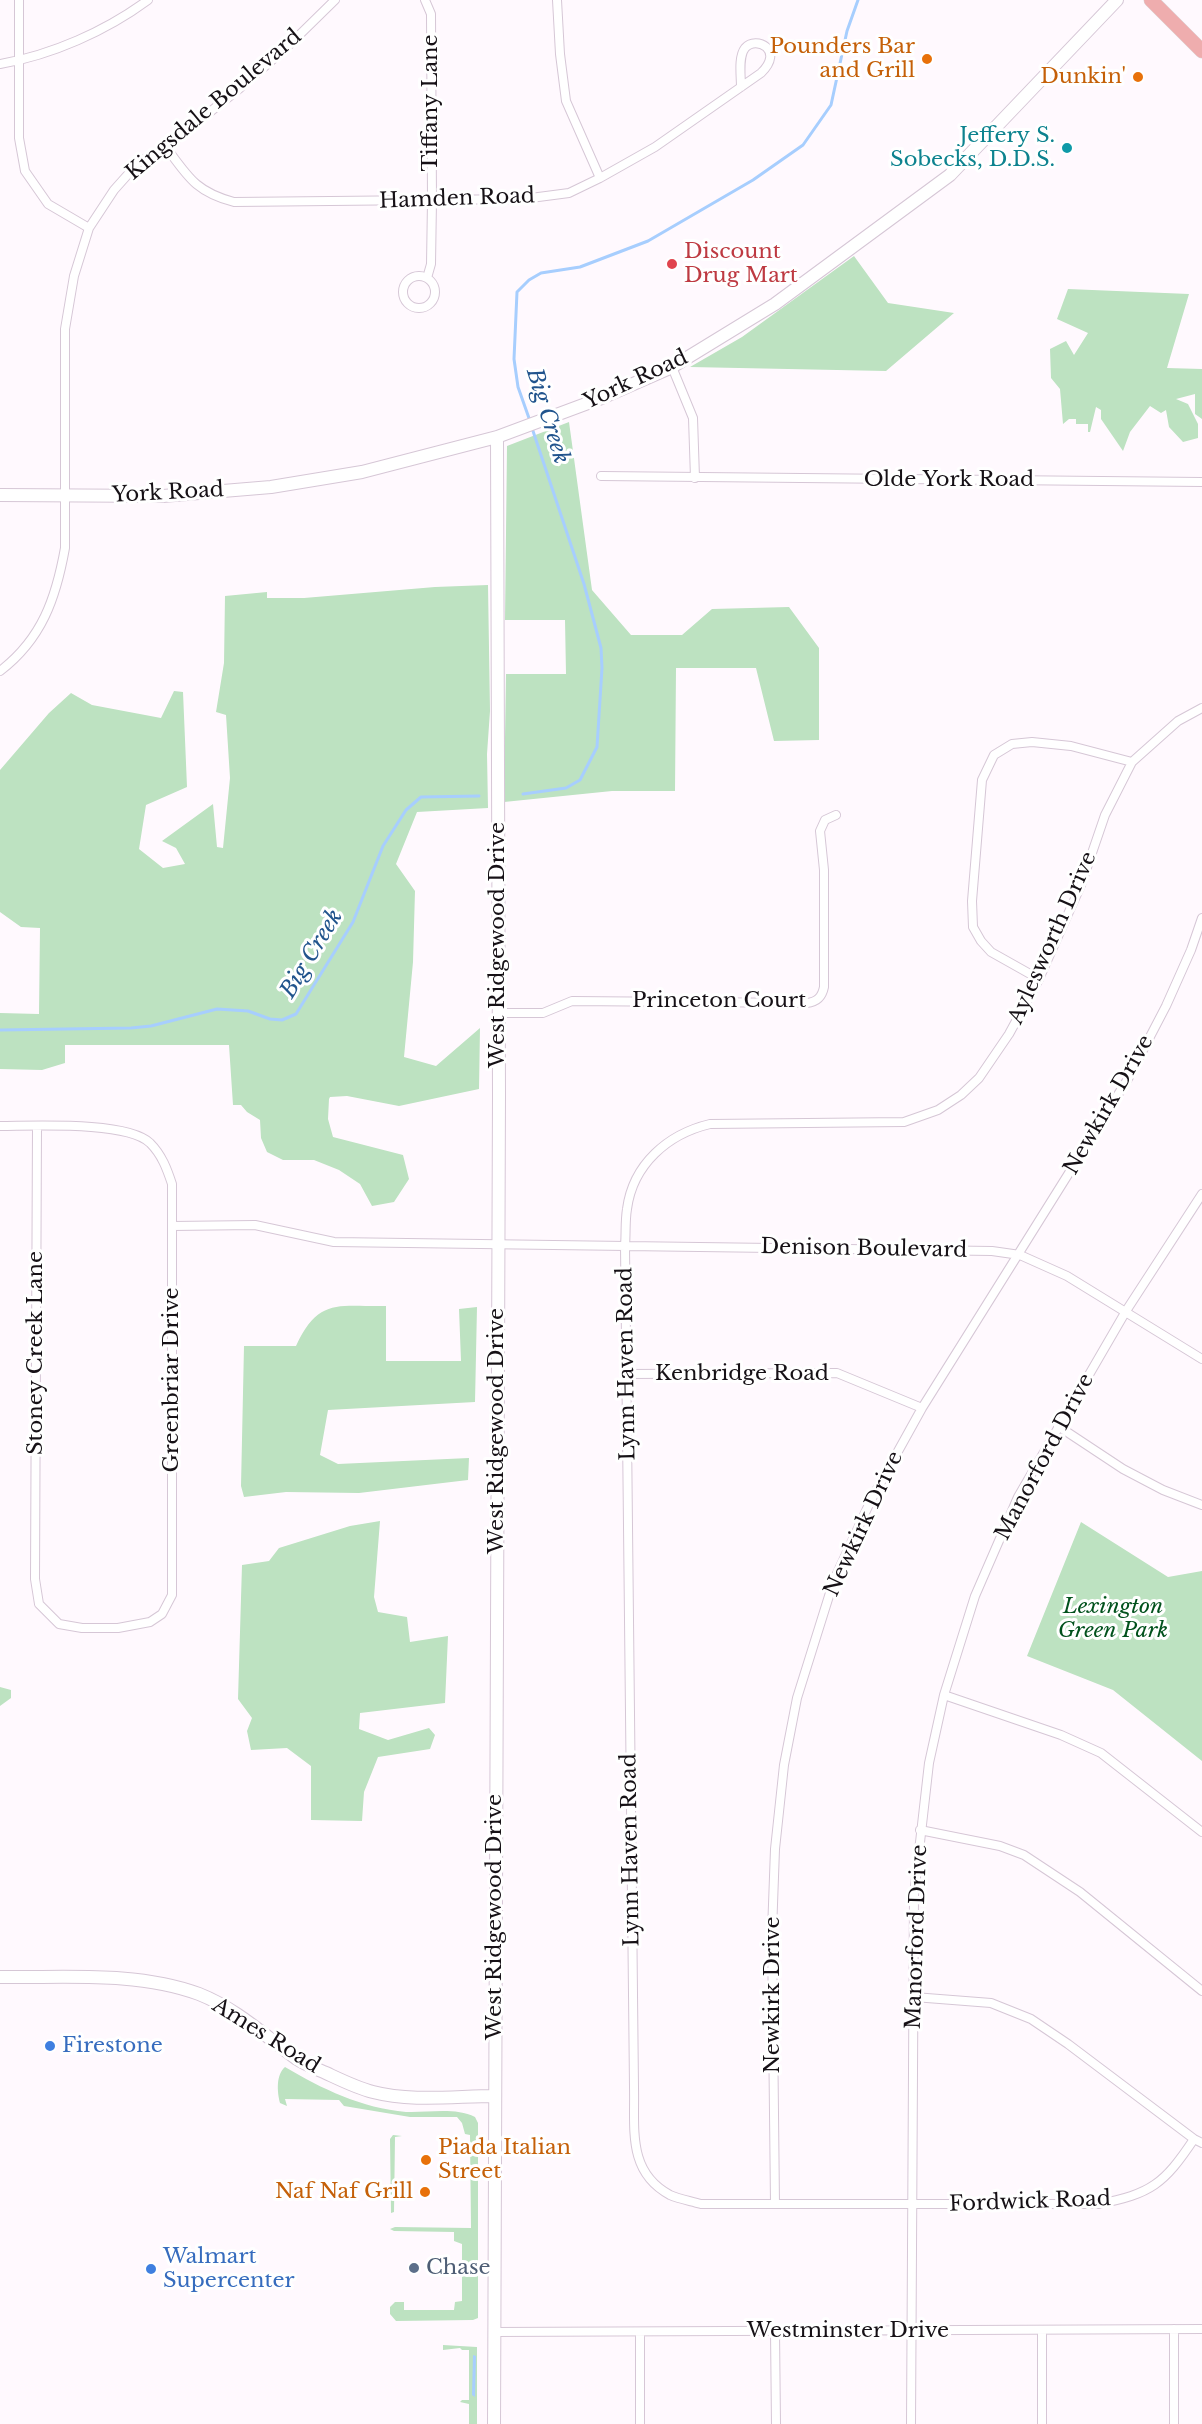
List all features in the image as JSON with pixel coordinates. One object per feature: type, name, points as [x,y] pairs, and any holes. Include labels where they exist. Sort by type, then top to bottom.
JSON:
[{"type":"main road","name":"York Road","points":[[0,495],[163,496],[271,487],[362,471],[497,437],[538,423],[672,367],[775,304],[951,175],[1117,0]]},
{"type":"main road","points":[[1151,0],[1202,51]]},
{"type":"main road","name":"West Ridgewood Drive","points":[[494,2424],[498,1245],[497,437]]},
{"type":"main road","name":"Ames Road","points":[[0,1977],[91,1979],[162,1984],[199,1995],[228,2009],[243,2017],[299,2060],[335,2078],[373,2092],[412,2096],[495,2096]]},
{"type":"street","points":[[19,0],[17,61],[19,138],[25,171],[48,204],[89,228]]},
{"type":"street","points":[[0,64],[59,48],[89,34],[148,0]]},
{"type":"street","name":"Kingsdale Boulevard","points":[[0,671],[15,659],[49,610],[65,548],[65,329],[74,276],[89,228],[114,190],[139,162],[166,147],[271,61],[335,0]]},
{"type":"street","name":"Tiffany Lane","points":[[425,0],[431,14],[432,201],[431,264],[427,278]]},
{"type":"street","points":[[557,0],[560,54],[566,100],[600,178]]},
{"type":"street","name":"Hamden Road","points":[[166,147],[191,181],[212,196],[234,202],[523,200],[569,193],[655,147],[741,87],[769,65],[771,56],[767,47],[751,44],[745,48],[741,58],[741,87]]},
{"type":"street","points":[[672,367],[693,418],[695,478]]},
{"type":"street","name":"Olde York Road","points":[[601,476],[1202,482]]},
{"type":"street","name":"Aylesworth Drive","points":[[625,1246],[627,1208],[635,1183],[645,1163],[665,1143],[690,1129],[710,1124],[904,1122],[938,1110],[961,1095],[979,1078],[1009,1034],[1039,979],[1081,885],[1105,815],[1132,762],[1179,721],[1202,708]]},
{"type":"street","points":[[1039,979],[991,952],[981,941],[974,927],[972,900],[981,780],[994,755],[1012,744],[1032,742],[1071,746],[1132,762]]},
{"type":"street","name":"Princeton Court","points":[[498,1013],[540,1013],[572,1001],[807,1003],[815,1001],[820,997],[824,987],[824,870],[820,831],[825,820],[836,816]]},
{"type":"street","name":"Newkirk Drive","points":[[775,2204],[772,1932],[775,1849],[784,1766],[795,1709],[834,1580],[871,1500],[922,1408],[1020,1255],[1129,1077],[1166,1006],[1191,950],[1202,918]]},
{"type":"street","name":"Greenbriar Drive","points":[[0,1126],[114,1129],[134,1133],[150,1143],[162,1159],[172,1184],[172,1595],[162,1614],[150,1622],[118,1628],[82,1628],[59,1624],[39,1604],[34,1580]]},
{"type":"street","name":"Stoney Creek Lane","points":[[34,1580],[37,1126]]},
{"type":"street","name":"Manorford Drive","points":[[911,2424],[914,1895],[929,1762],[944,1695],[975,1596],[1018,1497],[1126,1311],[1202,1194]]},
{"type":"street","name":"Denison Boulevard","points":[[172,1226],[255,1224],[334,1242],[992,1251],[1020,1255],[1067,1276],[1202,1359]]},
{"type":"street","name":"Lynn Haven Road","points":[[625,1246],[634,2087],[637,2158],[649,2180],[670,2195],[701,2204],[914,2204]]},
{"type":"street","name":"Kenbridge Road","points":[[627,1374],[837,1373],[922,1408]]},
{"type":"street","points":[[1058,1426],[1123,1469],[1163,1491],[1202,1505]]},
{"type":"street","points":[[944,1695],[1061,1735],[1101,1753],[1202,1832]]},
{"type":"street","points":[[920,1830],[1000,1846],[1024,1855],[1080,1892],[1202,1991]]},
{"type":"street","points":[[914,1997],[991,2003],[1031,2019],[1198,2141]]},
{"type":"street","name":"Fordwick Road","points":[[914,2204],[1098,2204],[1129,2198],[1155,2186],[1198,2141]]},
{"type":"street","points":[[1174,2329],[1174,2424]]},
{"type":"street","name":"Westminster Drive","points":[[494,2332],[1202,2329]]},
{"type":"street","points":[[775,2331],[776,2424]]},
{"type":"street","points":[[1042,2331],[1042,2424]]},
{"type":"street","points":[[640,2332],[640,2424]]},
{"type":"green space","points":[[854,256],[888,303],[954,313],[886,371],[690,367],[742,337]]},
{"type":"green space","points":[[1068,289],[1189,294],[1167,368],[1202,369],[1202,419],[1195,414],[1195,394],[1176,399],[1188,404],[1198,424],[1198,438],[1183,442],[1169,427],[1166,410],[1161,413],[1150,406],[1130,432],[1123,451],[1101,419],[1101,410],[1096,407],[1090,432],[1088,432],[1088,424],[1076,424],[1076,419],[1069,419],[1063,424],[1060,389],[1051,378],[1050,349],[1066,341],[1074,355],[1088,333],[1057,319]]},
{"type":"green space","points":[[569,422],[592,590],[631,635],[682,635],[712,609],[789,607],[819,648],[819,740],[774,741],[756,668],[676,668],[675,791],[612,791],[504,802],[506,674],[566,674],[565,620],[505,620],[507,446]]},
{"type":"green space","points":[[488,585],[490,711],[487,754],[488,808],[417,812],[396,864],[415,891],[413,962],[404,1057],[436,1066],[480,1028],[479,1089],[399,1106],[347,1096],[330,1097],[329,1099],[328,1119],[333,1137],[403,1155],[409,1179],[394,1202],[372,1206],[360,1184],[339,1170],[314,1160],[283,1160],[267,1152],[261,1138],[260,1120],[241,1105],[233,1105],[229,1045],[65,1045],[65,1063],[42,1070],[0,1069],[0,1013],[39,1014],[40,928],[21,927],[0,912],[0,770],[49,713],[71,693],[92,705],[161,718],[174,691],[183,692],[187,787],[146,805],[139,849],[163,868],[185,864],[176,848],[162,841],[213,804],[217,847],[223,848],[230,778],[226,715],[216,712],[224,663],[225,596],[267,592],[267,598],[304,598]]},
{"type":"green space","points":[[342,1306],[386,1306],[386,1361],[461,1361],[459,1309],[477,1307],[475,1402],[328,1410],[320,1455],[338,1464],[469,1458],[468,1480],[359,1493],[286,1492],[244,1497],[241,1486],[244,1346],[296,1346],[313,1319],[322,1312]]},
{"type":"green space","points":[[380,1521],[374,1597],[378,1612],[407,1617],[410,1642],[448,1636],[445,1703],[360,1713],[359,1729],[388,1740],[429,1728],[435,1735],[430,1749],[378,1757],[364,1792],[362,1821],[311,1820],[311,1766],[287,1748],[251,1750],[247,1731],[252,1718],[238,1699],[242,1565],[269,1561],[279,1548],[350,1526]]},
{"type":"green space","name":"Lexington Green Park","points":[[1081,1522],[1168,1577],[1202,1571],[1202,1761],[1113,1690],[1027,1656]]},
{"type":"green space","points":[[0,1687],[11,1690],[11,1698],[0,1706]]},
{"type":"green space","points":[[285,2067],[313,2083],[358,2102],[390,2110],[459,2112],[475,2117],[478,2123],[478,2318],[473,2320],[396,2321],[390,2314],[390,2307],[395,2302],[404,2302],[404,2310],[454,2310],[455,2302],[462,2301],[462,2244],[454,2241],[454,2232],[394,2231],[390,2229],[395,2227],[471,2228],[470,2135],[465,2134],[462,2123],[457,2117],[410,2117],[344,2106],[339,2100],[285,2099],[287,2106],[280,2103],[278,2088],[280,2074]]},
{"type":"green space","points":[[393,2135],[402,2136],[395,2137],[394,2212],[391,2213],[390,2139]]},
{"type":"green space","points":[[443,2345],[477,2347],[477,2424],[469,2424],[469,2404],[460,2402],[469,2400],[469,2350],[460,2348],[443,2350]]},
{"type":"water","points":[[473,2355],[476,2356],[475,2397],[472,2395]]},
{"type":"waterway","name":"Big Creek","points":[[530,421],[518,387],[514,359],[517,292],[529,280],[541,273],[580,267],[648,241],[753,180],[803,145],[831,105],[847,31],[858,0]]},
{"type":"waterway","name":"Big Creek","points":[[523,794],[566,788],[580,780],[597,747],[602,668],[601,648],[584,584],[532,428]]},
{"type":"waterway","name":"Big Creek","points":[[0,1030],[131,1028],[151,1026],[217,1009],[248,1011],[270,1019],[282,1020],[296,1014],[353,922],[383,846],[406,810],[421,797],[479,796]]},
{"type":"place","name":"Pounders Bar and Grill","points":[[927,59]]},
{"type":"place","name":"Dunkin'","points":[[1138,77]]},
{"type":"place","name":"Jeffery S. Sobecks, D.D.S.","points":[[1067,148]]},
{"type":"place","name":"Discount Drug Mart","points":[[672,264]]},
{"type":"place","name":"Firestone","points":[[50,2046]]},
{"type":"place","name":"Piada Italian Street","points":[[426,2160]]},
{"type":"place","name":"Naf Naf Grill","points":[[425,2192]]},
{"type":"place","name":"Chase","points":[[414,2268]]},
{"type":"place","name":"Walmart Supercenter","points":[[151,2269]]}]
